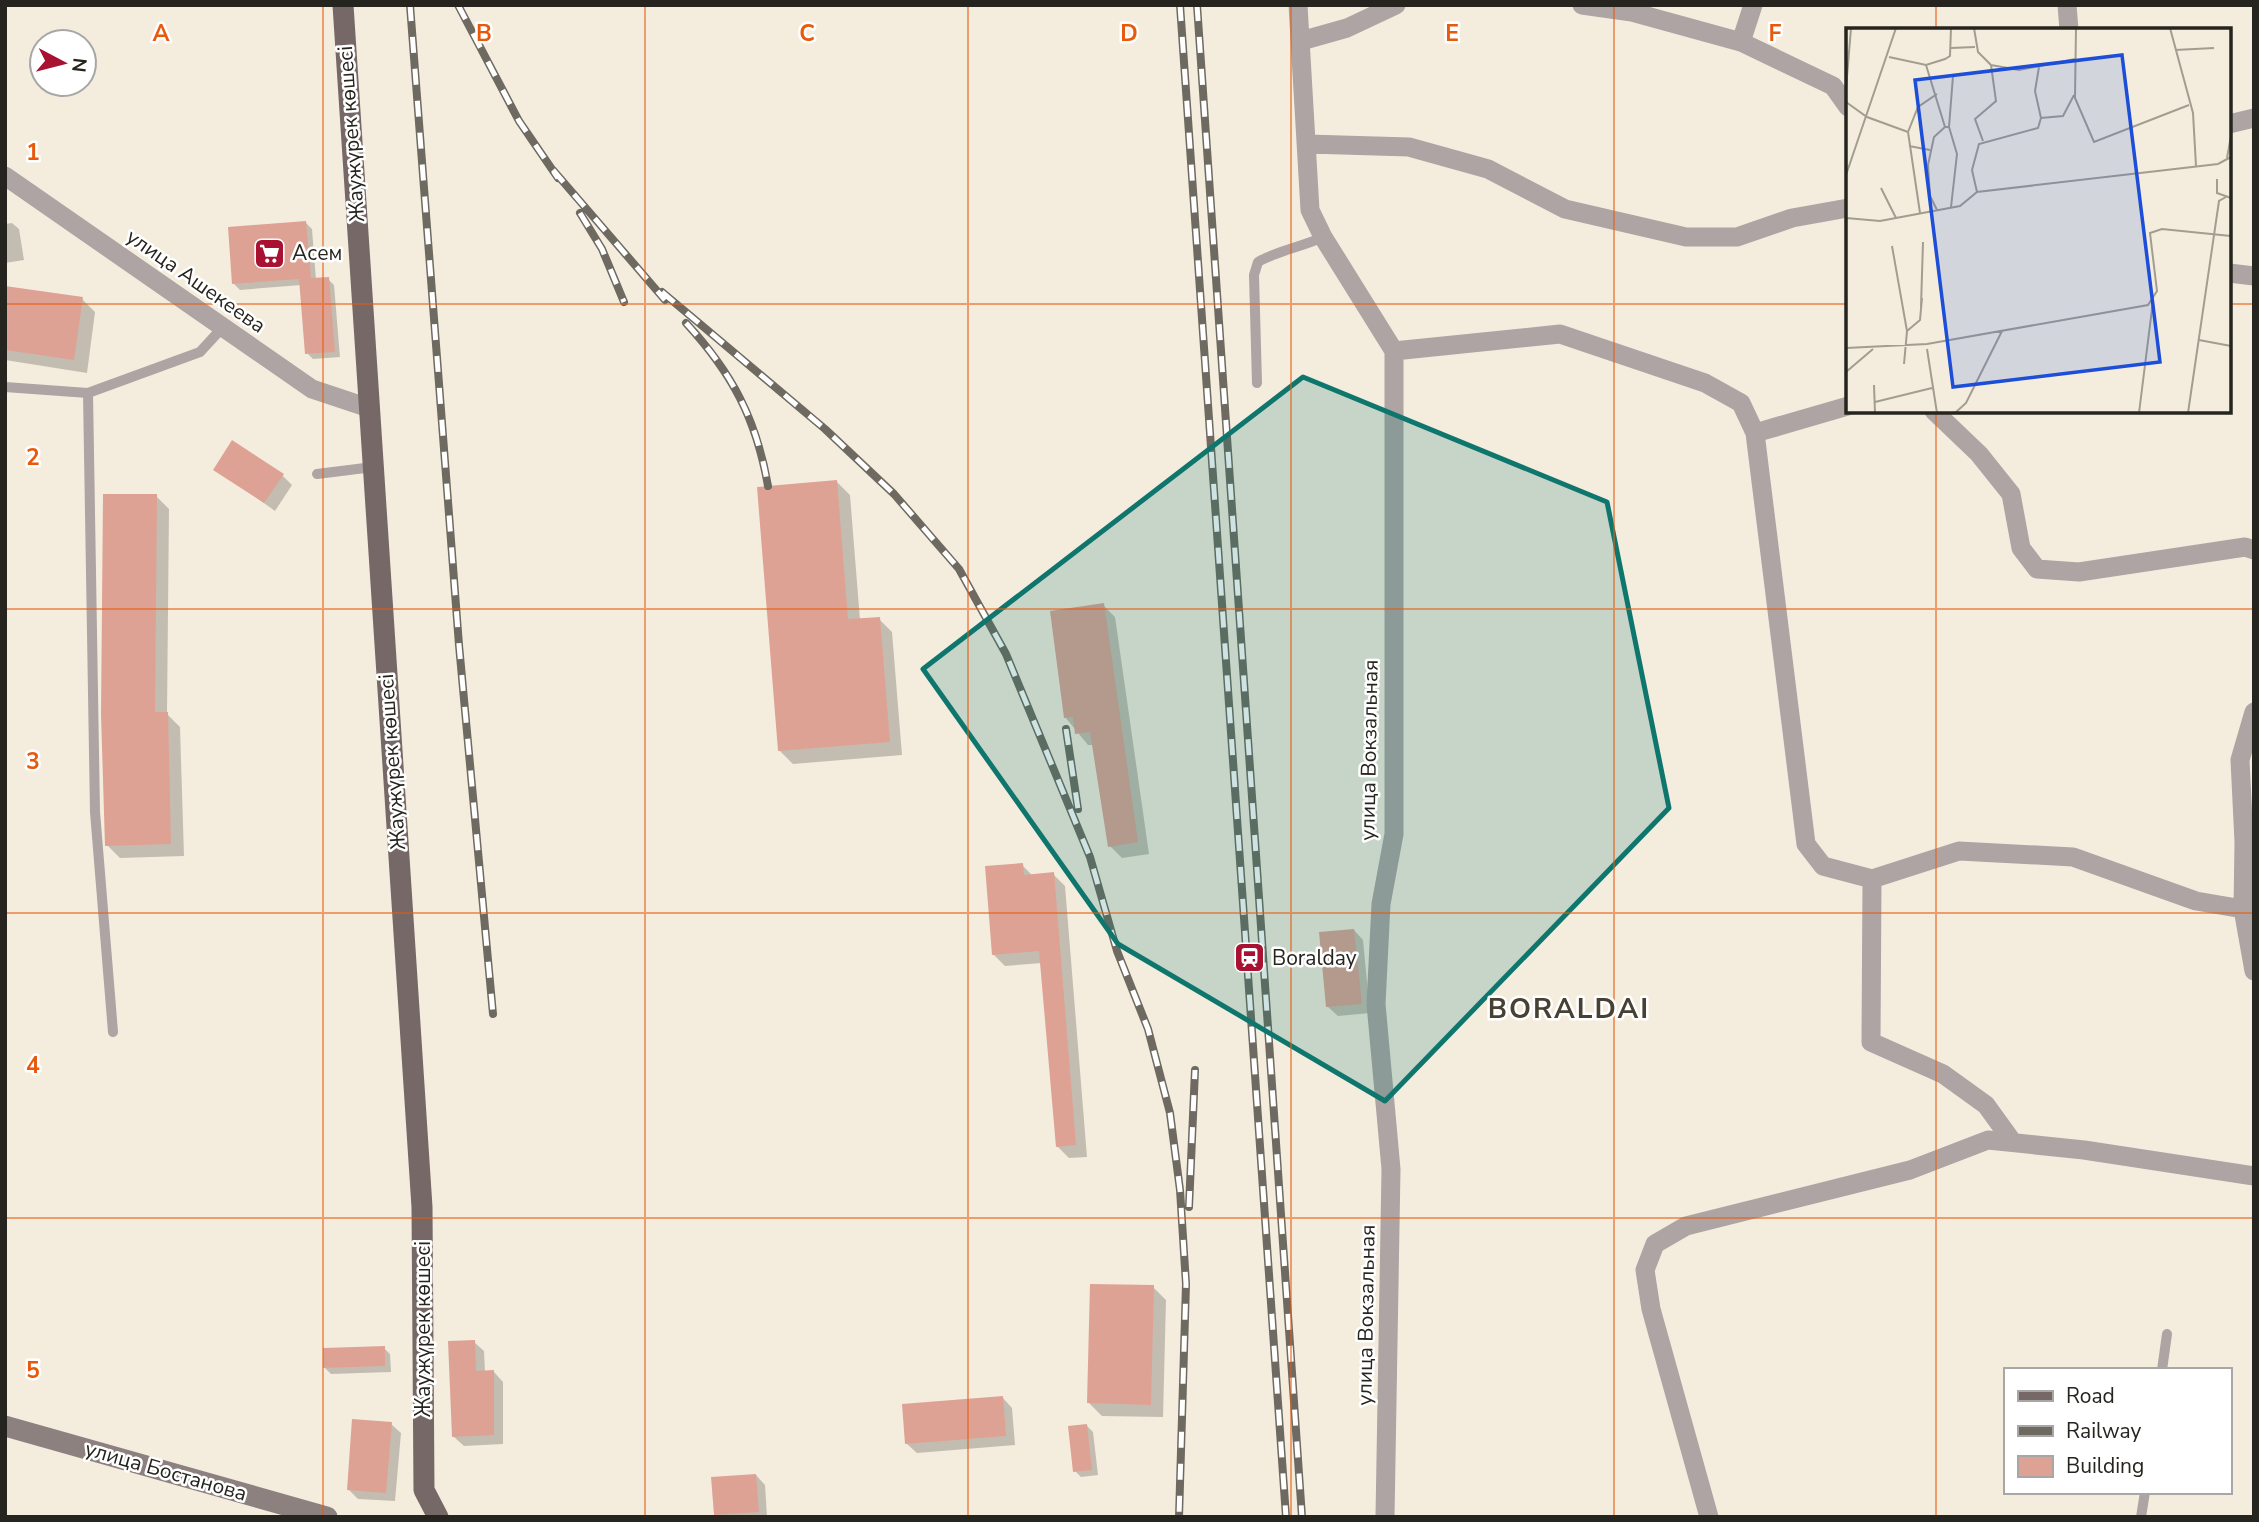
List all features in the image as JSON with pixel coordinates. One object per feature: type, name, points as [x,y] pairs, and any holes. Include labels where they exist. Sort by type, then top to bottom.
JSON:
[{"type":"main road","name":"Жаужүрек көшесі","points":[[343,5],[422,1207],[424,1490],[438,1517]]},
{"type":"street","points":[[1298,5],[1310,210],[1323,237],[1394,351],[1560,334],[1705,383],[1741,404],[1755,433],[1806,844],[1823,866],[1872,879],[1959,851],[2073,857],[2196,901],[2243,909]]},
{"type":"street","points":[[1301,41],[1347,27],[1396,5]]},
{"type":"street","points":[[1582,5],[1632,12],[1741,42],[1833,86],[1846,104]]},
{"type":"street","points":[[1741,42],[1753,5]]},
{"type":"street","points":[[2067,5],[2069,28]]},
{"type":"street","points":[[2231,124],[2254,118]]},
{"type":"street","points":[[1308,144],[1409,147],[1488,169],[1564,209],[1686,237],[1737,237],[1791,218],[1846,208]]},
{"type":"street","name":"улица Ашекеева","points":[[5,176],[312,389],[369,408]]},
{"type":"street","points":[[2231,273],[2254,276]]},
{"type":"street","name":"улица Вокзальная","points":[[1385,1517],[1391,1169],[1376,1004],[1381,904],[1394,834],[1394,351]]},
{"type":"street","points":[[1755,433],[1846,407]]},
{"type":"street","points":[[1936,413],[1979,454],[2011,494],[2021,548],[2037,569],[2078,572],[2245,547],[2254,550]]},
{"type":"street","points":[[2254,712],[2240,760],[2245,842],[2243,909],[2254,971]]},
{"type":"street","points":[[1872,879],[1871,1042],[1943,1074],[1986,1105],[2012,1141]]},
{"type":"street","points":[[1709,1517],[1651,1309],[1645,1270],[1655,1244],[1686,1226],[1910,1170],[1988,1140],[2012,1141],[2254,1176]]},
{"type":"street","name":"улица Бостанова","points":[[5,1426],[303,1513],[327,1517]]},
{"type":"lane","points":[[1257,383],[1254,275],[1258,261],[1272,254],[1299,249],[1323,237]]},
{"type":"lane","points":[[5,387],[88,393],[200,352],[223,327]]},
{"type":"lane","points":[[88,393],[95,812],[113,1032]]},
{"type":"lane","points":[[317,474],[373,467]]},
{"type":"lane","points":[[2162,1368],[2167,1334]]},
{"type":"lane","points":[[2141,1517],[2145,1494]]},
{"type":"highlighted area","points":[[1303,377],[1607,502],[1669,808],[1385,1101],[1118,944],[923,669]]},
{"type":"building","name":"Асем","points":[[306,221],[311,278],[329,277],[335,352],[305,354],[299,279],[232,284],[228,227]]},
{"type":"building","points":[[5,286],[83,297],[74,360],[5,350]]},
{"type":"building","points":[[232,440],[284,474],[264,503],[213,470]]},
{"type":"building","points":[[837,480],[848,619],[880,617],[890,742],[778,751],[757,487]]},
{"type":"building","points":[[103,494],[157,494],[155,712],[168,712],[171,844],[105,846],[101,714]]},
{"type":"building","points":[[1104,603],[1138,842],[1108,847],[1090,732],[1075,734],[1073,717],[1064,718],[1050,611]]},
{"type":"building","points":[[1023,863],[1024,875],[1054,872],[1076,1145],[1056,1147],[1039,951],[992,955],[985,866]]},
{"type":"building","name":"Boralday","points":[[1354,929],[1362,1004],[1326,1007],[1319,932]]},
{"type":"building","points":[[1090,1284],[1154,1285],[1151,1405],[1087,1403]]},
{"type":"building","points":[[475,1340],[476,1371],[494,1370],[494,1435],[452,1437],[448,1341]]},
{"type":"building","points":[[385,1346],[385,1366],[323,1368],[323,1348]]},
{"type":"building","points":[[1003,1396],[1006,1436],[905,1444],[902,1404]]},
{"type":"building","points":[[352,1419],[392,1422],[386,1493],[347,1490]]},
{"type":"building","points":[[1087,1424],[1092,1470],[1073,1472],[1068,1426]]},
{"type":"building","points":[[756,1474],[759,1512],[714,1515],[711,1477]]},
{"type":"railway","points":[[410,5],[459,645],[493,1014]]},
{"type":"railway","points":[[458,5],[519,121],[558,178]]},
{"type":"railway","points":[[1180,5],[1286,1517]]},
{"type":"railway","points":[[1197,5],[1302,1517]]},
{"type":"railway","points":[[553,170],[665,300]]},
{"type":"railway","points":[[580,213],[602,249],[624,302]]},
{"type":"railway","points":[[662,292],[825,429],[894,494],[959,569],[1006,654],[1090,857],[1117,951],[1148,1029],[1170,1113],[1180,1190],[1186,1284],[1179,1517]]},
{"type":"railway","points":[[686,323],[717,360],[740,398],[757,439],[768,486]]},
{"type":"railway","points":[[1066,729],[1078,809]]},
{"type":"railway","points":[[1189,1207],[1195,1070]]},
{"type":"place","name":"Асем","points":[[269,253]]},
{"type":"place","name":"Boralday","points":[[1249,958]]},
{"type":"district","name":"BORALDAI","points":[[1569,1008]]}]
